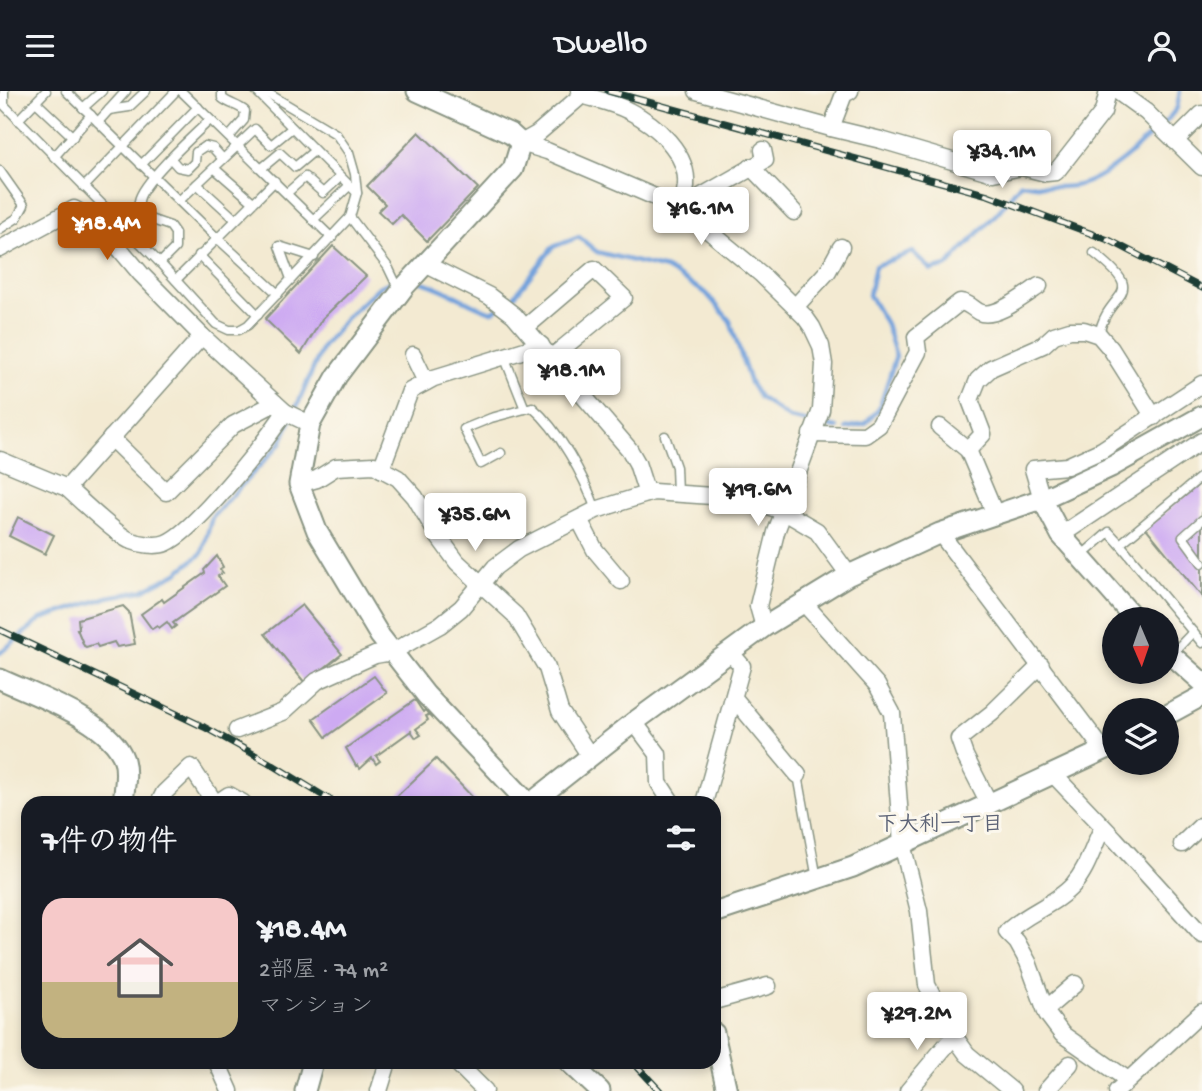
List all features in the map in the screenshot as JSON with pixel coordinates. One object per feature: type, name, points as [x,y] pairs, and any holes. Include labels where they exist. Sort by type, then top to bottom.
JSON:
[{"type":"street","points":[[417,91],[511,134],[521,143],[547,151],[681,208],[751,266],[812,327],[821,346],[824,363],[821,410],[776,531],[758,606],[764,627]]},
{"type":"street","points":[[697,91],[993,173],[1022,167],[1046,173],[1056,172],[1103,112],[1108,91]]},
{"type":"street","points":[[1117,91],[1146,112],[1202,167]]},
{"type":"street","points":[[831,128],[846,92]]},
{"type":"street","points":[[522,796],[426,695],[392,652],[317,531],[299,485],[310,424],[337,376],[402,289],[513,169],[521,143],[537,134],[581,93],[630,111],[663,135],[680,157],[684,171],[686,184],[681,208]]},
{"type":"street","points":[[1175,141],[1202,114]]},
{"type":"street","points":[[681,208],[765,160],[764,151]]},
{"type":"street","points":[[751,167],[794,212]]},
{"type":"street","points":[[0,249],[74,209],[97,222],[141,274],[202,336],[280,407],[310,424]]},
{"type":"street","points":[[794,307],[828,271],[841,247]]},
{"type":"street","points":[[423,266],[497,301],[526,327],[629,449],[637,463],[647,494]]},
{"type":"street","points":[[382,469],[410,391],[426,382],[504,355],[546,351],[624,298],[594,269],[526,327]]},
{"type":"street","points":[[811,434],[864,435],[880,425],[918,352],[916,337],[960,302],[968,303],[981,313],[997,313],[1039,286]]},
{"type":"street","points":[[968,450],[983,433],[971,407],[972,391],[978,380],[991,368],[1043,345],[1054,335],[1070,330],[1084,330],[1099,335],[1111,349],[1154,417]]},
{"type":"street","points":[[67,488],[202,336]]},
{"type":"street","points":[[413,355],[426,382]]},
{"type":"street","points":[[1124,607],[1061,535],[1042,499],[1033,469],[1067,466],[1102,450],[1202,384]]},
{"type":"street","points":[[111,438],[166,492],[233,425],[280,407]]},
{"type":"street","points":[[0,460],[67,488],[128,539],[155,545],[167,543],[194,522],[266,442],[280,407]]},
{"type":"street","points":[[538,796],[764,627],[849,575],[940,533],[1042,499],[1111,467],[1202,416]]},
{"type":"street","points":[[940,427],[968,450],[995,513]]},
{"type":"street","points":[[1061,535],[1202,441]]},
{"type":"street","points":[[299,485],[317,479],[336,467],[374,465],[398,478],[415,497],[457,562],[515,615],[547,668],[560,711],[590,756]]},
{"type":"street","points":[[237,730],[283,712],[317,681],[375,655],[392,652],[439,625],[461,608],[495,567],[519,549],[596,510],[647,494],[666,491],[742,498],[783,511],[817,531],[849,575]]},
{"type":"street","points":[[579,519],[595,550],[621,581]]},
{"type":"street","points":[[940,533],[1102,739]]},
{"type":"street","points":[[803,602],[877,685],[892,713],[902,844],[919,911],[923,968],[927,985],[954,1037],[967,1054],[1012,1091]]},
{"type":"street","points":[[706,796],[742,666],[730,652]]},
{"type":"street","points":[[1180,663],[1202,682]]},
{"type":"street","points":[[990,805],[959,739],[992,713],[1041,665]]},
{"type":"street","points":[[0,679],[86,720],[104,732],[118,748],[125,763],[124,796]]},
{"type":"street","points":[[1179,708],[1202,696]]},
{"type":"street","points":[[733,698],[798,775]]},
{"type":"street","points":[[634,722],[658,754],[659,783],[667,796]]},
{"type":"street","points":[[721,911],[852,867],[1102,751]]},
{"type":"street","points":[[162,796],[191,767],[211,796]]},
{"type":"street","points":[[1053,774],[1202,935]]},
{"type":"street","points":[[1182,844],[1202,825]]},
{"type":"street","points":[[1103,827],[1085,870],[1072,886],[1059,897],[1018,920],[1007,932],[1017,942],[1028,962],[1047,1014],[1068,1039],[1123,1085],[1202,1012]]},
{"type":"street","points":[[1046,1009],[1075,984]]},
{"type":"street","points":[[721,999],[768,986]]},
{"type":"street","points":[[916,1088],[954,1037]]},
{"type":"street","points":[[1046,1091],[1070,1064]]},
{"type":"street","points":[[721,1065],[727,1091]]},
{"type":"street","points":[[220,1069],[230,1091]]},
{"type":"street","points":[[305,1091],[311,1069]]},
{"type":"street","points":[[379,1091],[386,1069]]},
{"type":"street","points":[[463,1069],[484,1091]]},
{"type":"street","points":[[576,1069],[600,1091]]},
{"type":"lane","points":[[18,120],[47,91]]},
{"type":"lane","points":[[66,91],[217,239],[278,294]]},
{"type":"lane","points":[[54,157],[94,119],[109,110],[126,91]]},
{"type":"lane","points":[[109,110],[129,107],[146,91]]},
{"type":"lane","points":[[84,187],[178,91],[262,168],[332,238]]},
{"type":"lane","points":[[222,91],[222,98],[227,103],[245,111],[244,120],[229,137]]},
{"type":"lane","points":[[256,91],[357,193]]},
{"type":"lane","points":[[2,93],[4,105],[160,263],[216,324],[229,330],[239,330],[248,325],[332,238],[350,217],[357,193],[349,153],[336,134],[264,91]]},
{"type":"lane","points":[[83,108],[97,93]]},
{"type":"lane","points":[[37,103],[73,137]]},
{"type":"lane","points":[[141,165],[198,107]]},
{"type":"lane","points":[[160,263],[172,254],[177,241],[175,233],[170,226],[144,217],[138,202],[140,196],[154,177],[210,120]]},
{"type":"lane","points":[[179,201],[255,129],[271,145],[292,128]]},
{"type":"lane","points":[[171,159],[178,167],[188,169],[195,162],[196,152],[205,146],[212,148],[223,159]]},
{"type":"lane","points":[[262,168],[280,153],[295,167],[314,151]]},
{"type":"lane","points":[[214,168],[253,202]]},
{"type":"lane","points":[[0,171],[24,205],[17,218],[0,229]]},
{"type":"lane","points":[[287,193],[305,177],[323,193],[340,177]]},
{"type":"lane","points":[[176,280],[275,181]]},
{"type":"lane","points":[[197,184],[235,219]]},
{"type":"lane","points":[[313,220],[349,186]]},
{"type":"lane","points":[[350,217],[402,289]]},
{"type":"lane","points":[[291,279],[279,246],[314,257]]},
{"type":"lane","points":[[1094,253],[1119,274],[1123,284],[1122,296],[1102,318],[1099,335]]},
{"type":"lane","points":[[199,255],[258,315]]},
{"type":"lane","points":[[504,355],[525,409]]},
{"type":"lane","points":[[501,453],[481,464],[464,429],[491,418],[532,407],[555,432],[591,494],[596,510]]},
{"type":"lane","points":[[666,436],[676,467],[677,493]]},
{"type":"lane","points":[[1120,544],[1202,476]]},
{"type":"lane","points":[[1202,520],[1183,537],[1202,563]]},
{"type":"lane","points":[[1079,558],[1109,532],[1202,643]]},
{"type":"lane","points":[[1180,643],[1193,632]]},
{"type":"lane","points":[[798,775],[817,879]]},
{"type":"building","points":[[419,132],[478,188],[427,241],[401,215],[392,224],[378,211],[385,204],[367,186]]},
{"type":"building","points":[[333,246],[366,276],[322,319],[301,354],[265,319]]},
{"type":"building","points":[[1202,482],[1202,597],[1146,528]]},
{"type":"building","points":[[18,517],[54,535],[45,554],[9,536]]},
{"type":"building","points":[[217,556],[223,567],[220,569],[223,573],[218,576],[225,586],[173,623],[176,626],[172,629],[167,622],[152,629],[141,614],[162,599],[164,602],[205,573],[204,570]]},
{"type":"building","points":[[302,605],[342,654],[305,683],[265,634]]},
{"type":"building","points":[[123,606],[129,612],[135,644],[117,647],[114,642],[98,647],[96,644],[84,646],[77,629],[78,619]]},
{"type":"building","points":[[374,676],[387,693],[326,737],[313,719]]},
{"type":"building","points":[[415,700],[423,712],[425,710],[429,715],[426,716],[428,720],[416,729],[421,735],[416,738],[411,731],[376,756],[380,761],[376,764],[372,758],[360,769],[356,766],[346,748]]},
{"type":"building","points":[[436,759],[471,796],[397,796]]},
{"type":"waterway","points":[[1164,124],[1177,108],[1180,91]]},
{"type":"waterway","points":[[846,428],[865,424],[879,409],[896,356],[886,324],[869,295],[875,266],[913,252],[931,270],[947,266],[999,211],[1021,183],[1063,187],[1095,179],[1158,130]]},
{"type":"waterway","points":[[418,281],[492,312],[512,299],[553,247],[579,237],[597,252],[666,269],[706,293],[730,321],[750,383],[759,397],[789,418],[837,428]]},
{"type":"waterway","points":[[0,653],[41,619],[108,597],[142,591],[177,573],[202,553],[212,517],[281,443],[323,346],[348,316],[380,286],[396,280]]},
{"type":"railway","points":[[608,91],[988,195],[1111,241],[1202,288]]},
{"type":"railway","points":[[0,630],[204,727],[324,796]]},
{"type":"railway","points":[[640,1069],[660,1091]]},
{"type":"district","name":"下大利一丁目","points":[[940,826]]}]
